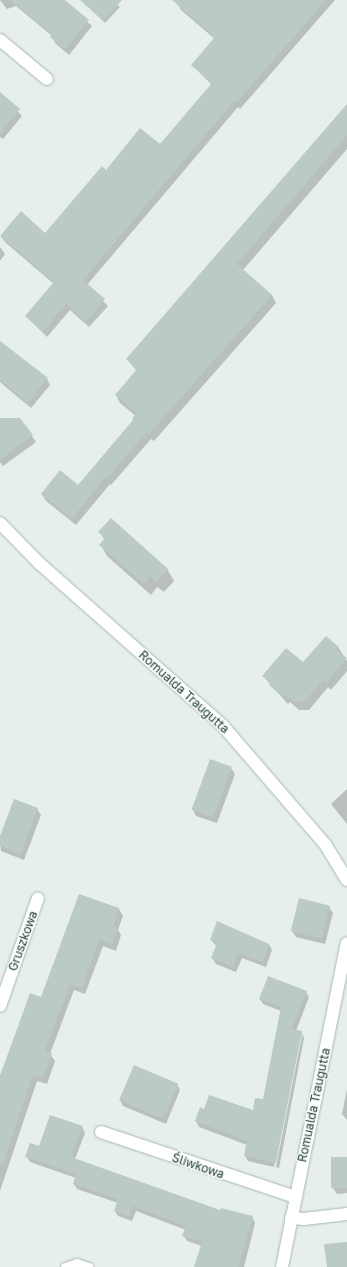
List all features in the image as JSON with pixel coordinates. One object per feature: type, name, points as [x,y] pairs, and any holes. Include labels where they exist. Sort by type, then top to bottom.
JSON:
[{"type":"street","points":[[0,40],[47,79]]},
{"type":"street","name":"Romualda Traugutta","points":[[0,522],[44,568],[223,726],[325,844],[347,880]]},
{"type":"street","name":"Gruszkowa","points":[[0,1006],[38,898]]},
{"type":"street","name":"Romualda Traugutta","points":[[282,1267],[347,943]]},
{"type":"street","name":"Śliwkowa","points":[[101,1132],[295,1197]]},
{"type":"street","points":[[291,1218],[304,1219],[347,1214]]},
{"type":"lane","points":[[65,1267],[77,1263],[89,1267]]},
{"type":"building","points":[[10,0],[65,0],[89,20],[65,49],[50,37],[52,34]]},
{"type":"building","points":[[80,0],[122,0],[103,21]]},
{"type":"building","points":[[172,0],[326,0],[236,103],[234,101],[83,280],[105,299],[86,322],[66,304],[43,332],[25,316],[54,282],[0,236],[21,211],[45,233],[102,166],[106,170],[140,128],[160,144],[212,83],[191,65],[215,37]]},
{"type":"building","points":[[0,92],[20,109],[0,133]]},
{"type":"building","points":[[347,104],[347,135],[237,264],[272,295],[149,434],[147,432],[107,478],[105,477],[72,519],[41,494],[60,470],[78,485],[133,420],[132,419],[136,413],[115,395],[137,369],[126,359]]},
{"type":"building","points":[[0,341],[48,378],[28,403],[0,380]]},
{"type":"building","points":[[0,418],[20,418],[33,435],[0,460]]},
{"type":"building","points":[[111,518],[168,569],[157,582],[150,576],[144,584],[99,545],[105,538],[98,532]]},
{"type":"building","points":[[326,636],[339,647],[336,650],[347,658],[326,683],[323,680],[304,702],[294,702],[285,695],[283,697],[269,685],[271,683],[262,676],[286,648],[303,662]]},
{"type":"building","points":[[210,759],[232,767],[213,818],[192,810]]},
{"type":"building","points":[[14,799],[38,808],[21,854],[0,846],[0,836]]},
{"type":"building","points":[[79,894],[119,908],[113,926],[118,928],[112,944],[99,940],[82,988],[70,984],[45,1051],[52,1053],[43,1078],[33,1075],[3,1165],[0,1165],[0,1076],[30,993],[41,997]]},
{"type":"building","points":[[299,898],[330,906],[322,939],[291,931]]},
{"type":"building","points":[[217,921],[269,944],[263,962],[238,953],[233,967],[211,958],[217,943],[210,940]]},
{"type":"building","points":[[268,976],[307,991],[292,1029],[302,1031],[276,1163],[244,1156],[247,1141],[195,1121],[200,1107],[204,1109],[209,1095],[253,1110],[255,1098],[263,1099],[281,1007],[259,999]]},
{"type":"building","points":[[134,1065],[178,1084],[163,1119],[119,1100]]},
{"type":"building","points":[[50,1115],[83,1126],[71,1157],[220,1210],[221,1208],[253,1216],[239,1267],[194,1267],[202,1242],[182,1236],[186,1226],[133,1206],[129,1216],[114,1211],[118,1199],[73,1184],[76,1174],[25,1157],[30,1143],[39,1146]]},
{"type":"building","points":[[331,1157],[347,1157],[347,1188],[331,1188]]},
{"type":"building","points":[[347,1242],[347,1267],[327,1267],[324,1244]]}]
